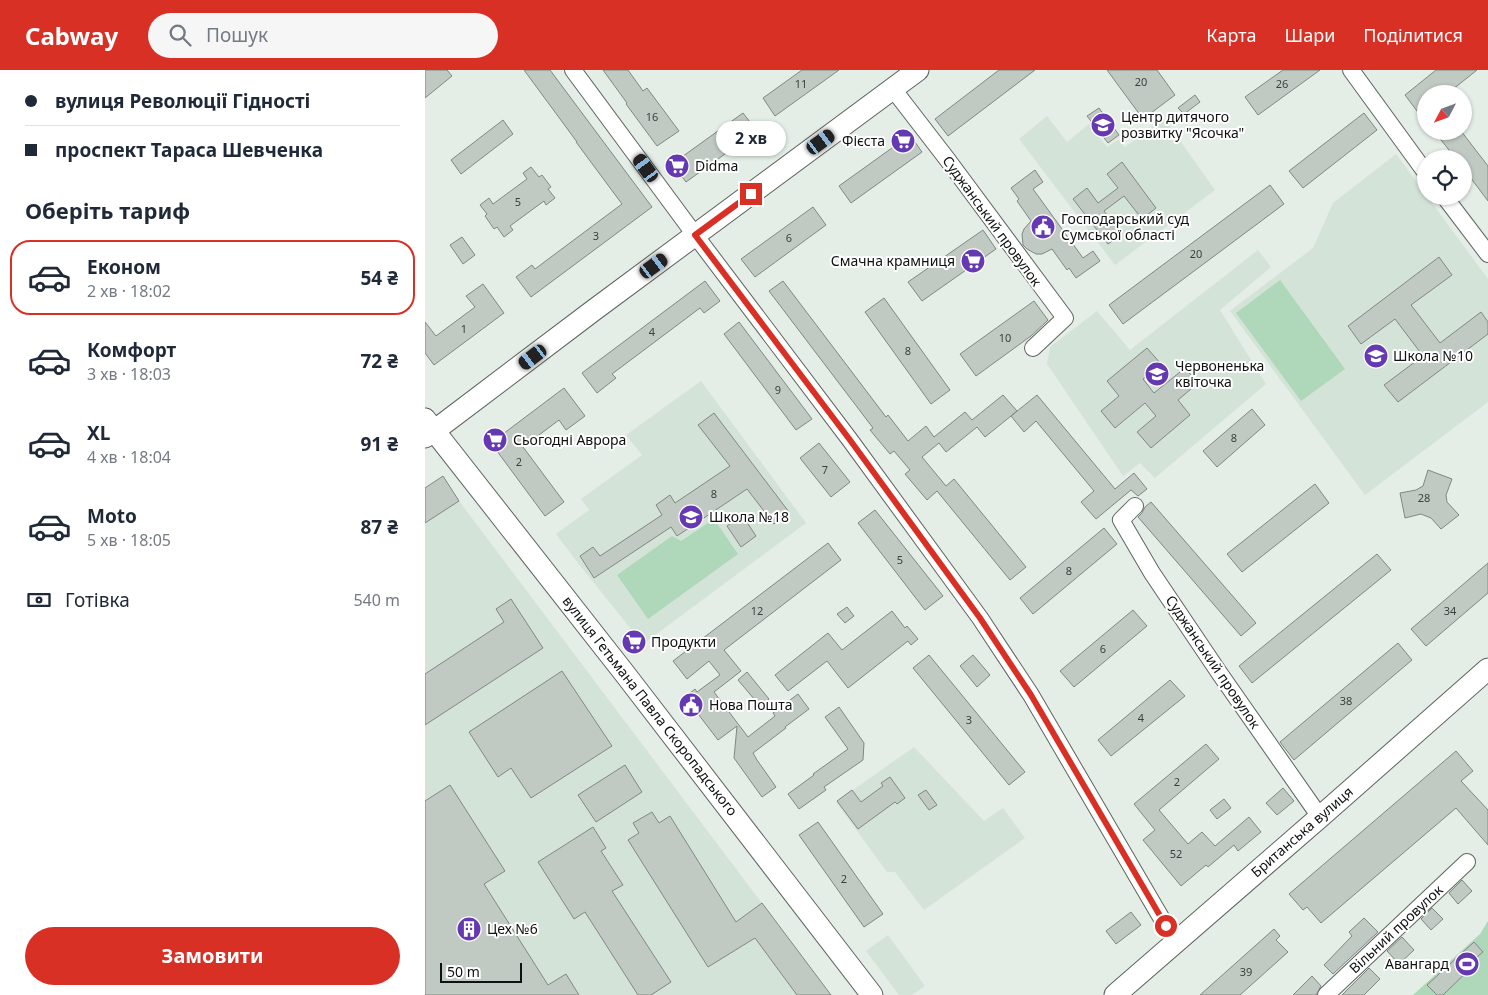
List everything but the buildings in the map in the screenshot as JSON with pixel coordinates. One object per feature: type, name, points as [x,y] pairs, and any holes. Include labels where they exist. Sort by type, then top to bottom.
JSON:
[{"type":"main road","points":[[428,429],[918,70]]},
{"type":"main road","name":"вулиця Гетьмана Павла Скоропадського","points":[[428,429],[625,674],[872,995]]},
{"type":"main road","name":"Британська вулиця","points":[[1115,995],[1488,669]]},
{"type":"street","points":[[573,70],[850,440],[980,618],[1031,695],[1102,819],[1166,926],[1177,941]]},
{"type":"street","points":[[1351,70],[1417,162]]},
{"type":"street","name":"Суджанський провулок","points":[[893,89],[1065,318],[1033,348]]},
{"type":"street","points":[[1451,205],[1488,254]]},
{"type":"street","name":"Суджанський провулок","points":[[1135,506],[1121,520],[1152,573],[1320,817]]},
{"type":"street","name":"Вільний провулок","points":[[1326,995],[1467,862]]},
{"type":"shaded area","points":[[1047,116],[1067,142],[1089,124],[1107,147],[1118,140],[1125,147],[1164,118],[1215,190],[1115,265],[1019,139]]},
{"type":"shaded area","name":"Школа №10","points":[[1396,154],[1417,183],[1417,205],[1434,205],[1488,279],[1488,402],[1365,495],[1230,311],[1313,248],[1333,203]]},
{"type":"shaded area","name":"Червоненька квіточка","points":[[1258,250],[1271,267],[1220,310],[1266,384],[1155,478],[1140,463],[1123,476],[1047,364],[1050,347],[1097,311],[1130,350]]},
{"type":"shaded area","name":"Школа №18","points":[[701,381],[806,523],[643,644],[556,534],[589,510],[581,499],[642,455],[626,435]]},
{"type":"shaded area","points":[[443,476],[459,501],[831,995],[425,995],[425,488]]},
{"type":"shaded area","points":[[914,747],[984,821],[1003,808],[1025,838],[924,910],[895,872],[887,872],[836,802]]},
{"type":"shaded area","points":[[888,935],[925,986],[912,995],[899,995],[866,951]]},
{"type":"green space","points":[[1280,280],[1345,369],[1301,401],[1236,313]]},
{"type":"green space","points":[[714,519],[738,554],[648,619],[617,575],[672,536],[681,541]]},
{"type":"green space","name":"Авангард","points":[[1488,921],[1488,995],[1413,995],[1480,934]]},
{"type":"place","name":"Центр дитячого розвитку \"Ясочка\"","points":[[1103,125]]},
{"type":"place","name":"Фієста","points":[[903,141]]},
{"type":"place","name":"Didma","points":[[677,166]]},
{"type":"place","name":"Господарський суд Сумської області","points":[[1043,227]]},
{"type":"place","name":"Смачна крамниця","points":[[973,261]]},
{"type":"place","name":"Школа №10","points":[[1376,356]]},
{"type":"place","name":"Червоненька квіточка","points":[[1157,374]]},
{"type":"place","name":"Сьогодні Аврора","points":[[495,440]]},
{"type":"place","name":"Школа №18","points":[[691,517]]},
{"type":"place","name":"Продукти","points":[[634,642]]},
{"type":"place","name":"Нова Пошта","points":[[691,705]]},
{"type":"place","name":"Цех №6","points":[[469,929]]},
{"type":"place","name":"Авангард","points":[[1467,964]]},
{"type":"route","points":[[751,194],[695,235],[850,440],[980,618],[1031,695],[1166,926]]}]
